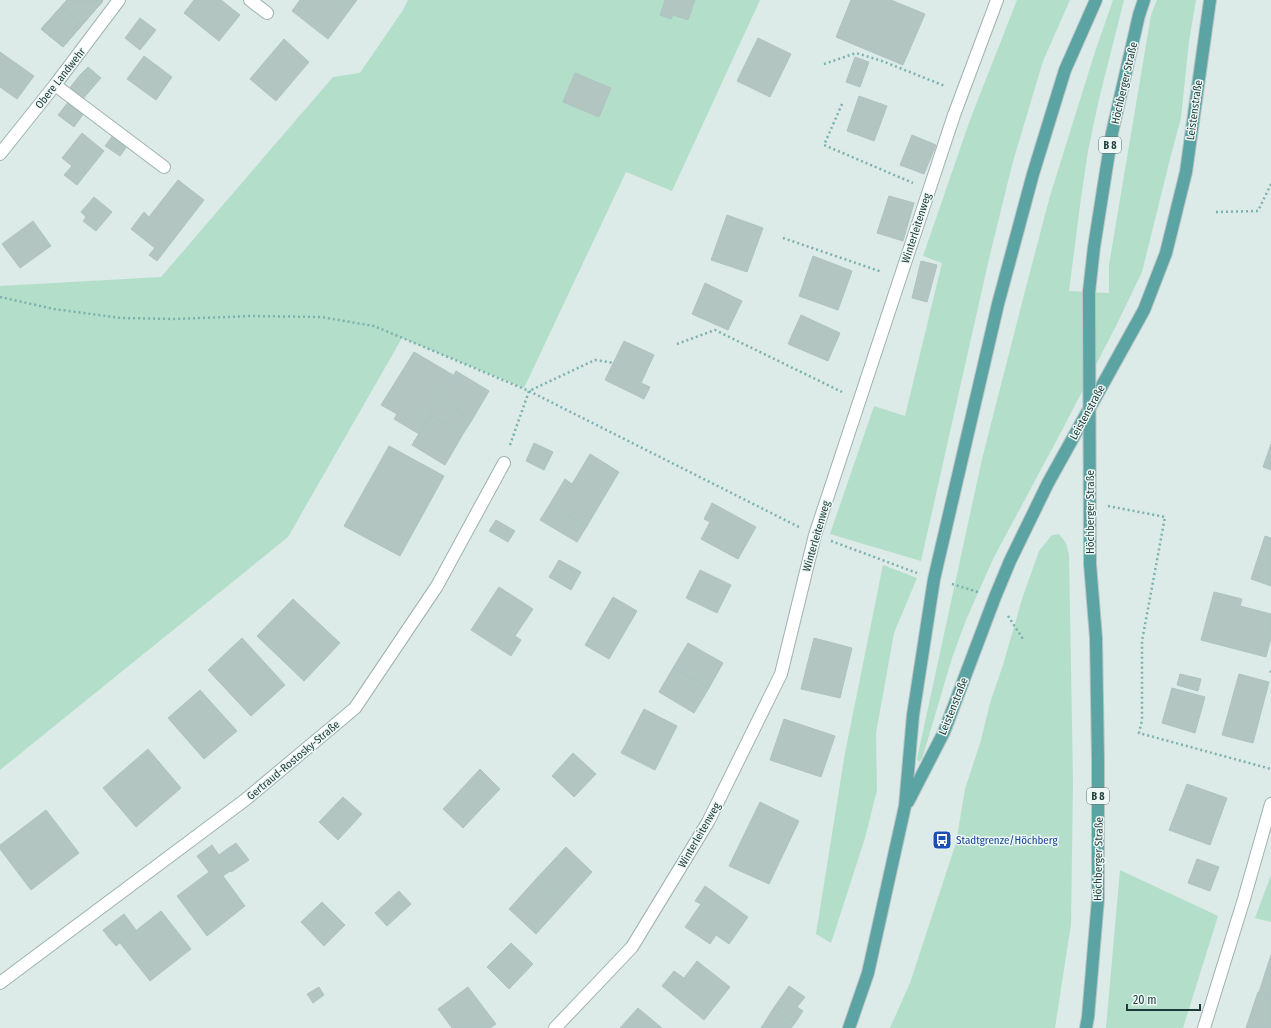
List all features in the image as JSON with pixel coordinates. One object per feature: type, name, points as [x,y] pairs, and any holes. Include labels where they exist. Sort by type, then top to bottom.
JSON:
[{"type":"main road","name":"Leistenstraße","points":[[849,1028],[868,973],[905,806],[913,715],[934,579],[998,304],[1033,174],[1065,70],[1096,0]]},
{"type":"main road","name":"Höchberger Straße","points":[[1086,1028],[1090,1001],[1098,891],[1096,646],[1090,564],[1089,292],[1097,226],[1112,133],[1144,0]]},
{"type":"main road","name":"Leistenstraße","points":[[905,806],[944,732],[1010,561],[1048,483],[1144,310],[1166,252],[1186,172],[1210,0]]},
{"type":"street","name":"Obere Landwehr","points":[[0,154],[120,0]]},
{"type":"street","points":[[250,0],[267,13]]},
{"type":"street","name":"Winterleitenweg","points":[[555,1028],[632,947],[708,822],[781,674],[815,535],[929,190],[962,93],[997,0]]},
{"type":"street","points":[[55,85],[164,167]]},
{"type":"street","name":"Gertraud-Rostosky-Straße","points":[[0,983],[245,800],[355,708],[437,586],[504,463]]},
{"type":"street","points":[[1204,1028],[1246,892],[1271,804]]},
{"type":"path","points":[[824,64],[856,53],[882,61],[962,93]]},
{"type":"path","points":[[842,104],[824,145],[929,190]]},
{"type":"path","points":[[1216,212],[1258,212],[1271,184]]},
{"type":"path","points":[[783,238],[900,278]]},
{"type":"path","points":[[0,297],[54,309],[121,318],[175,319],[251,316],[321,317],[374,326],[529,391],[815,535],[934,579]]},
{"type":"path","points":[[677,344],[715,330],[859,400]]},
{"type":"path","points":[[504,463],[529,391],[595,360],[614,363]]},
{"type":"path","points":[[1101,505],[1165,517],[1142,641],[1142,720],[1139,733],[1271,769]]},
{"type":"green space","points":[[408,0],[760,0],[672,191],[626,172],[524,388],[402,338],[288,537],[0,770],[0,286],[161,277],[333,77],[360,73],[403,10]]},
{"type":"green space","points":[[1017,0],[1070,0],[1043,61],[1012,165],[988,263],[921,561],[830,534],[874,406],[905,416],[942,263],[923,256],[970,120]]},
{"type":"green space","points":[[1113,0],[1124,0],[1099,99],[1088,151],[1069,291],[1109,293],[1109,265],[1151,15],[1157,0],[1196,0],[1189,41],[1181,118],[1142,272],[1060,434],[993,559],[966,620],[952,658],[922,759],[919,762],[917,759],[982,459],[1050,196],[1094,55]]},
{"type":"green space","points":[[1059,534],[1066,543],[1069,555],[1073,781],[1071,924],[1055,1028],[890,1028],[910,983],[956,843],[965,789],[981,740],[990,703],[1003,665],[1022,599],[1039,551],[1052,535]]},
{"type":"green space","points":[[883,565],[917,578],[894,633],[876,733],[877,790],[865,838],[831,943],[816,934],[845,753]]},
{"type":"green space","points":[[1120,870],[1218,916],[1183,1028],[1106,1028]]},
{"type":"green space","points":[[1271,875],[1271,922],[1255,918]]},
{"type":"building","points":[[67,0],[103,1],[63,47],[41,29]]},
{"type":"building","points":[[67,0],[103,1],[82,25],[61,7]]},
{"type":"building","points":[[194,0],[221,0],[240,15],[219,41],[184,13]]},
{"type":"building","points":[[300,0],[357,0],[328,39],[292,11]]},
{"type":"building","points":[[665,0],[695,0],[688,20],[673,15],[671,19],[660,15]]},
{"type":"building","points":[[851,0],[891,0],[925,14],[903,65],[836,37]]},
{"type":"building","points":[[61,7],[82,25],[63,47],[41,29]]},
{"type":"building","points":[[140,18],[156,30],[140,50],[125,38]]},
{"type":"building","points":[[758,38],[791,54],[770,97],[737,81]]},
{"type":"building","points":[[284,39],[309,62],[276,101],[250,79]]},
{"type":"building","points":[[0,52],[34,76],[17,99],[0,87]]},
{"type":"building","points":[[144,56],[172,77],[156,100],[127,79]]},
{"type":"building","points":[[855,57],[869,62],[860,87],[846,82]]},
{"type":"building","points":[[88,67],[101,78],[94,86],[80,75]]},
{"type":"building","points":[[575,73],[611,88],[599,117],[563,102]]},
{"type":"building","points":[[80,75],[94,86],[81,101],[68,90]]},
{"type":"building","points":[[859,96],[887,106],[874,141],[847,131]]},
{"type":"building","points":[[69,101],[84,113],[74,127],[58,115]]},
{"type":"building","points":[[82,133],[104,151],[77,185],[64,175],[72,166],[62,158]]},
{"type":"building","points":[[114,134],[128,145],[120,156],[105,146]]},
{"type":"building","points":[[912,135],[936,145],[924,174],[900,165]]},
{"type":"building","points":[[178,180],[204,200],[157,261],[149,255],[155,248],[131,229],[144,212],[149,217]]},
{"type":"building","points":[[889,196],[914,203],[903,241],[877,233]]},
{"type":"building","points":[[94,197],[112,212],[96,231],[83,221],[86,217],[81,212]]},
{"type":"building","points":[[727,215],[763,228],[747,272],[711,260]]},
{"type":"building","points":[[33,221],[51,246],[20,268],[2,244]]},
{"type":"building","points":[[813,256],[852,271],[838,310],[799,296]]},
{"type":"building","points":[[921,261],[937,265],[927,302],[912,298]]},
{"type":"building","points":[[705,283],[742,301],[728,330],[692,314]]},
{"type":"building","points":[[801,315],[840,333],[828,361],[788,344]]},
{"type":"building","points":[[624,341],[654,355],[641,383],[650,387],[644,399],[605,380]]},
{"type":"building","points":[[414,352],[453,375],[419,434],[394,419],[397,414],[381,405]]},
{"type":"building","points":[[456,371],[489,391],[472,420],[439,400]]},
{"type":"building","points":[[439,400],[472,420],[463,434],[430,415]]},
{"type":"building","points":[[430,415],[463,434],[445,465],[412,445]]},
{"type":"building","points":[[534,443],[553,452],[544,470],[526,461]]},
{"type":"building","points":[[1271,444],[1271,470],[1263,467]]},
{"type":"building","points":[[389,446],[444,476],[400,556],[344,526]]},
{"type":"building","points":[[590,454],[619,472],[587,526],[550,504],[565,479],[572,484]]},
{"type":"building","points":[[712,503],[756,527],[738,559],[701,539],[710,522],[704,519]]},
{"type":"building","points":[[550,504],[587,526],[577,542],[540,520]]},
{"type":"building","points":[[496,520],[515,531],[508,542],[489,531]]},
{"type":"building","points":[[1265,536],[1271,538],[1271,586],[1251,579]]},
{"type":"building","points":[[559,560],[581,572],[571,590],[549,577]]},
{"type":"building","points":[[700,570],[731,585],[717,613],[686,598]]},
{"type":"building","points":[[499,587],[533,609],[515,636],[521,640],[511,656],[471,630]]},
{"type":"building","points":[[1214,592],[1242,599],[1240,606],[1271,614],[1271,638],[1266,657],[1201,640]]},
{"type":"building","points":[[613,597],[637,611],[609,659],[585,645]]},
{"type":"building","points":[[293,599],[340,643],[304,681],[257,636]]},
{"type":"building","points":[[242,638],[285,685],[251,716],[208,670]]},
{"type":"building","points":[[814,638],[852,648],[840,698],[801,689]]},
{"type":"building","points":[[688,643],[723,663],[709,688],[673,668]]},
{"type":"building","points":[[673,668],[709,688],[694,713],[659,692]]},
{"type":"building","points":[[1180,674],[1201,679],[1198,691],[1177,685]]},
{"type":"building","points":[[1239,674],[1269,682],[1253,743],[1222,735]]},
{"type":"building","points":[[1172,688],[1205,697],[1195,733],[1162,723]]},
{"type":"building","points":[[200,690],[237,731],[204,759],[168,718]]},
{"type":"building","points":[[644,709],[677,726],[655,770],[621,753]]},
{"type":"building","points":[[784,719],[835,736],[821,777],[770,760]]},
{"type":"building","points":[[148,749],[181,788],[136,827],[103,788]]},
{"type":"building","points":[[573,753],[596,774],[574,797],[552,776]]},
{"type":"building","points":[[480,769],[500,789],[463,828],[443,809]]},
{"type":"building","points":[[1187,784],[1227,798],[1210,845],[1169,830]]},
{"type":"building","points":[[343,797],[362,814],[338,840],[319,822]]},
{"type":"building","points":[[760,802],[799,821],[769,884],[729,866]]},
{"type":"building","points":[[46,810],[79,853],[31,890],[0,849],[0,845]]},
{"type":"building","points":[[236,843],[249,860],[240,866],[227,849]]},
{"type":"building","points":[[212,845],[230,871],[223,876],[245,906],[207,936],[177,896],[209,872],[197,856]]},
{"type":"building","points":[[566,847],[592,872],[564,903],[537,878]]},
{"type":"building","points":[[227,849],[240,866],[231,872],[219,855]]},
{"type":"building","points":[[1197,859],[1219,867],[1210,891],[1188,883]]},
{"type":"building","points":[[537,878],[564,903],[536,934],[509,909]]},
{"type":"building","points":[[705,886],[748,917],[729,944],[716,935],[710,944],[685,927],[701,904],[695,901]]},
{"type":"building","points":[[399,891],[411,904],[387,926],[375,913]]},
{"type":"building","points":[[322,902],[345,925],[324,946],[301,922]]},
{"type":"building","points":[[161,911],[191,949],[150,981],[120,943]]},
{"type":"building","points":[[124,914],[130,922],[109,938],[103,930]]},
{"type":"building","points":[[130,922],[136,930],[116,946],[109,938]]},
{"type":"building","points":[[511,943],[533,964],[509,989],[487,967]]},
{"type":"building","points":[[1271,955],[1271,996],[1259,992]]},
{"type":"building","points":[[697,961],[730,987],[704,1020],[662,986],[674,971],[684,978]]},
{"type":"building","points":[[789,986],[805,997],[797,1007],[803,1011],[795,1023],[773,1009]]},
{"type":"building","points":[[319,987],[324,995],[313,1003],[307,994]]},
{"type":"building","points":[[468,987],[496,1024],[490,1028],[452,1028],[438,1009]]},
{"type":"building","points":[[1258,992],[1271,996],[1271,1028],[1246,1028]]},
{"type":"building","points":[[638,1008],[662,1028],[620,1028]]},
{"type":"building","points":[[773,1009],[795,1023],[791,1028],[761,1028]]},
{"type":"place","name":"Stadtgrenze/Höchberg","points":[[942,840]]}]
